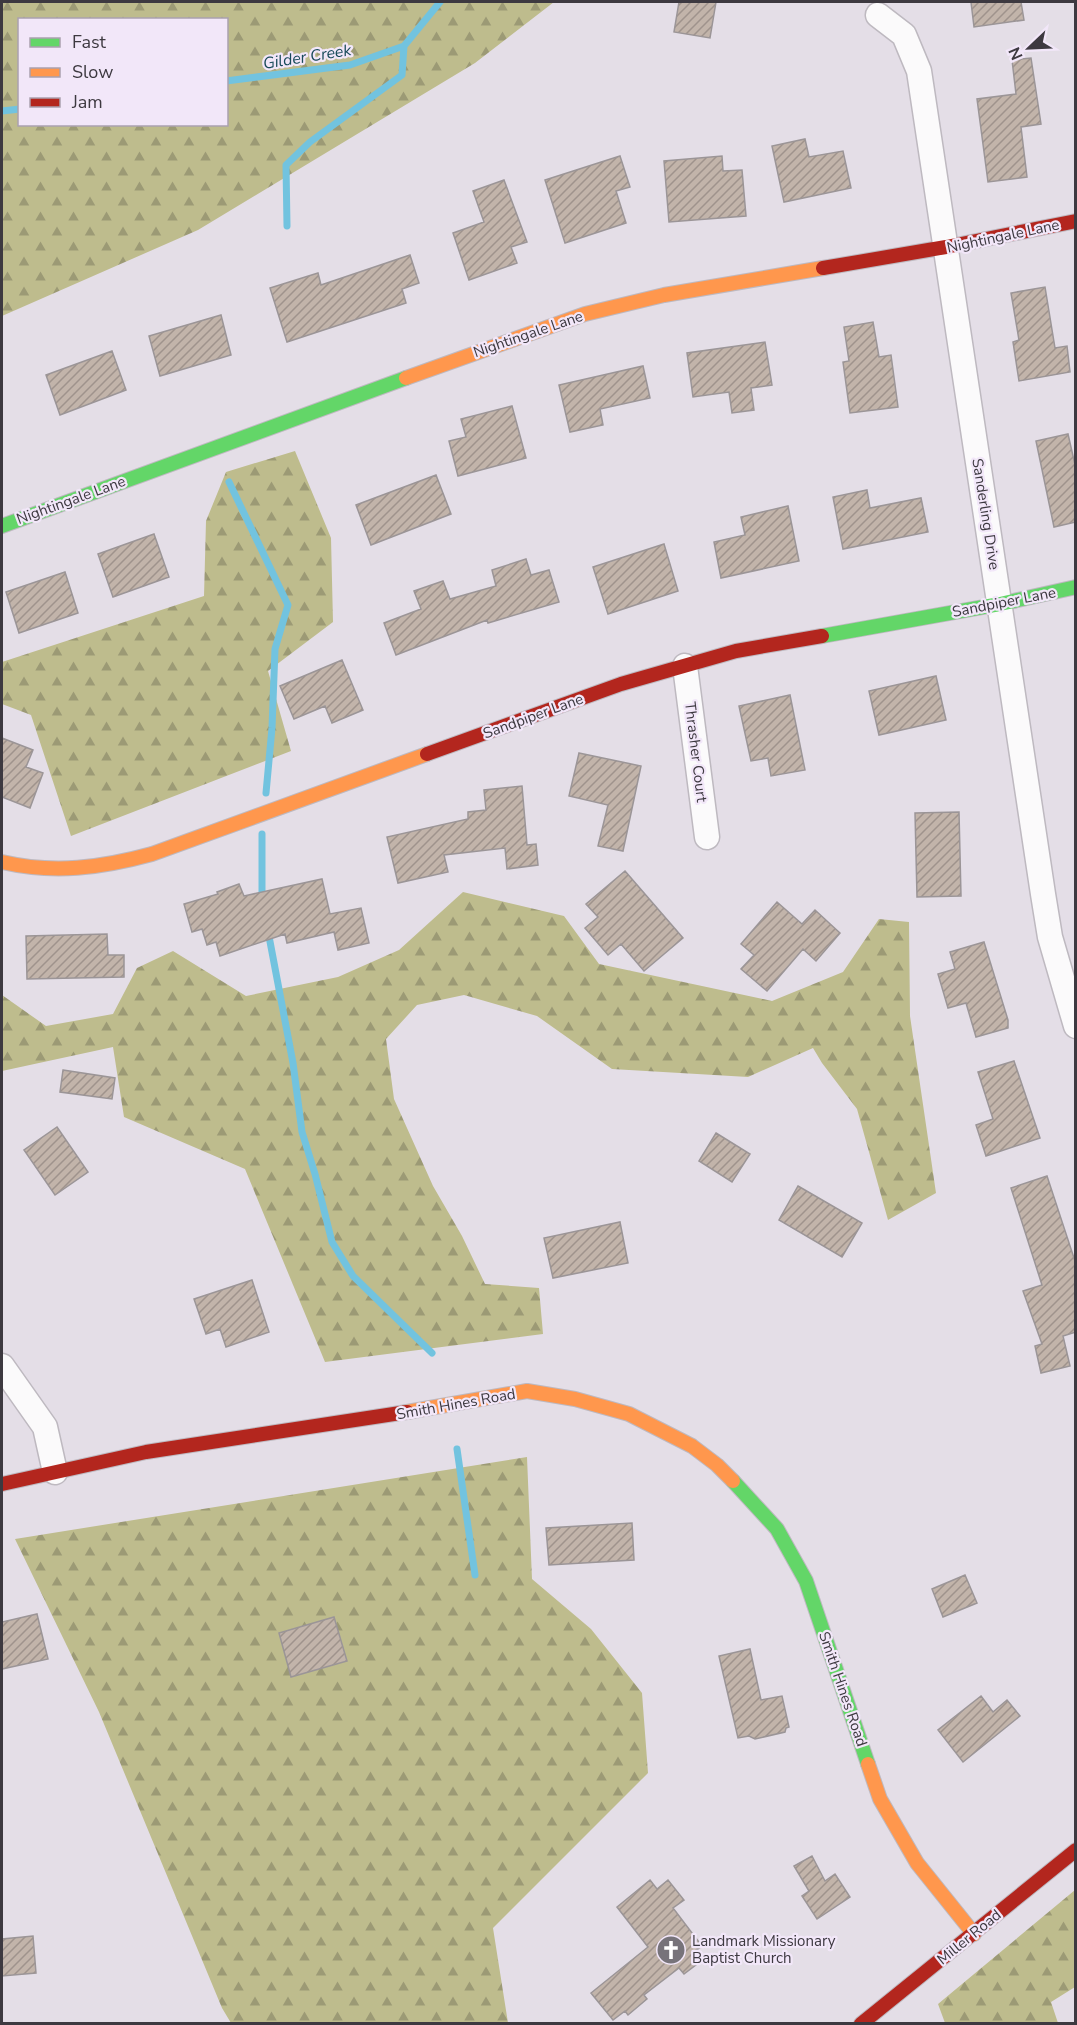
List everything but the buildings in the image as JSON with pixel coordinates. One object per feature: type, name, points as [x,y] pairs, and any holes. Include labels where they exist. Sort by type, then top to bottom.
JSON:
[{"type":"street","name":"Sanderling Drive","points":[[878,15],[904,35],[919,70],[1042,894],[1050,937],[1069,981],[1076,1026]]},
{"type":"street","name":"Nightingale Lane","points":[[2,525],[585,314],[664,295],[946,247],[1076,221]]},
{"type":"street","name":"Sandpiper Lane","points":[[2,862],[41,870],[74,871],[110,866],[152,854],[621,684],[775,642],[1000,604],[1076,587]]},
{"type":"street","name":"Thrasher Court","points":[[685,666],[707,837]]},
{"type":"street","points":[[2,1366],[45,1427],[55,1472]]},
{"type":"street","name":"Smith Hines Road","points":[[2,1484],[146,1452],[401,1413],[527,1391],[629,1414],[692,1446],[717,1465],[777,1529],[806,1581],[880,1799],[917,1863],[974,1934]]},
{"type":"street","name":"Miller Road","points":[[861,2024],[1076,1850]]},
{"type":"green space","points":[[2,2],[554,2],[475,63],[198,230],[2,316]]},
{"type":"green space","points":[[295,451],[331,538],[333,622],[268,671],[291,751],[71,836],[31,715],[2,704],[2,662],[204,596],[206,521],[226,472]]},
{"type":"green space","points":[[463,892],[564,916],[599,964],[772,1001],[843,972],[879,919],[909,922],[910,1016],[936,1193],[888,1220],[857,1109],[813,1048],[748,1077],[612,1069],[537,1016],[464,995],[417,1005],[386,1039],[394,1099],[433,1186],[462,1236],[485,1284],[539,1288],[543,1334],[325,1362],[245,1169],[124,1117],[113,1047],[2,1071],[2,995],[46,1026],[113,1014],[137,968],[173,951],[246,996],[338,977],[399,950]]},
{"type":"green space","points":[[527,1457],[532,1579],[591,1629],[642,1693],[648,1773],[493,1928],[508,2023],[231,2023],[222,2008],[99,1712],[15,1539]]},
{"type":"green space","points":[[1075,1890],[1075,1987],[1051,2002],[1058,2023],[945,2023],[938,2004]]},
{"type":"waterway","name":"Gilder Creek","points":[[228,81],[350,65],[404,46],[440,2]]},
{"type":"waterway","points":[[287,226],[286,165],[310,142],[402,75],[404,46]]},
{"type":"waterway","name":"Gilder Creek","points":[[2,111],[18,109]]},
{"type":"waterway","points":[[229,482],[288,605],[275,649],[272,728],[266,793]]},
{"type":"waterway","points":[[262,834],[262,899]]},
{"type":"waterway","points":[[268,931],[293,1063],[302,1132],[332,1242],[353,1276],[432,1353]]},
{"type":"waterway","points":[[457,1449],[475,1575]]},
{"type":"traffic: fast","points":[[2,526],[406,378]]},
{"type":"traffic: fast","points":[[822,636],[1000,604],[1076,587]]},
{"type":"traffic: fast","points":[[733,1481],[777,1529],[806,1581],[868,1764]]},
{"type":"traffic: slow","points":[[406,378],[585,314],[664,295],[823,268]]},
{"type":"traffic: slow","points":[[2,862],[40,868],[77,868],[133,859],[427,754]]},
{"type":"traffic: slow","points":[[407,1412],[527,1391],[575,1399],[629,1414],[692,1446],[733,1481]]},
{"type":"traffic: slow","points":[[868,1764],[880,1799],[917,1863],[974,1934]]},
{"type":"traffic: jam","points":[[823,268],[946,247],[1076,221]]},
{"type":"traffic: jam","points":[[427,754],[621,684],[736,651],[822,636]]},
{"type":"traffic: jam","points":[[2,1484],[146,1452],[407,1412]]},
{"type":"traffic: jam","points":[[861,2024],[1076,1850]]},
{"type":"place","name":"Landmark Missionary Baptist Church","points":[[671,1950]]}]
